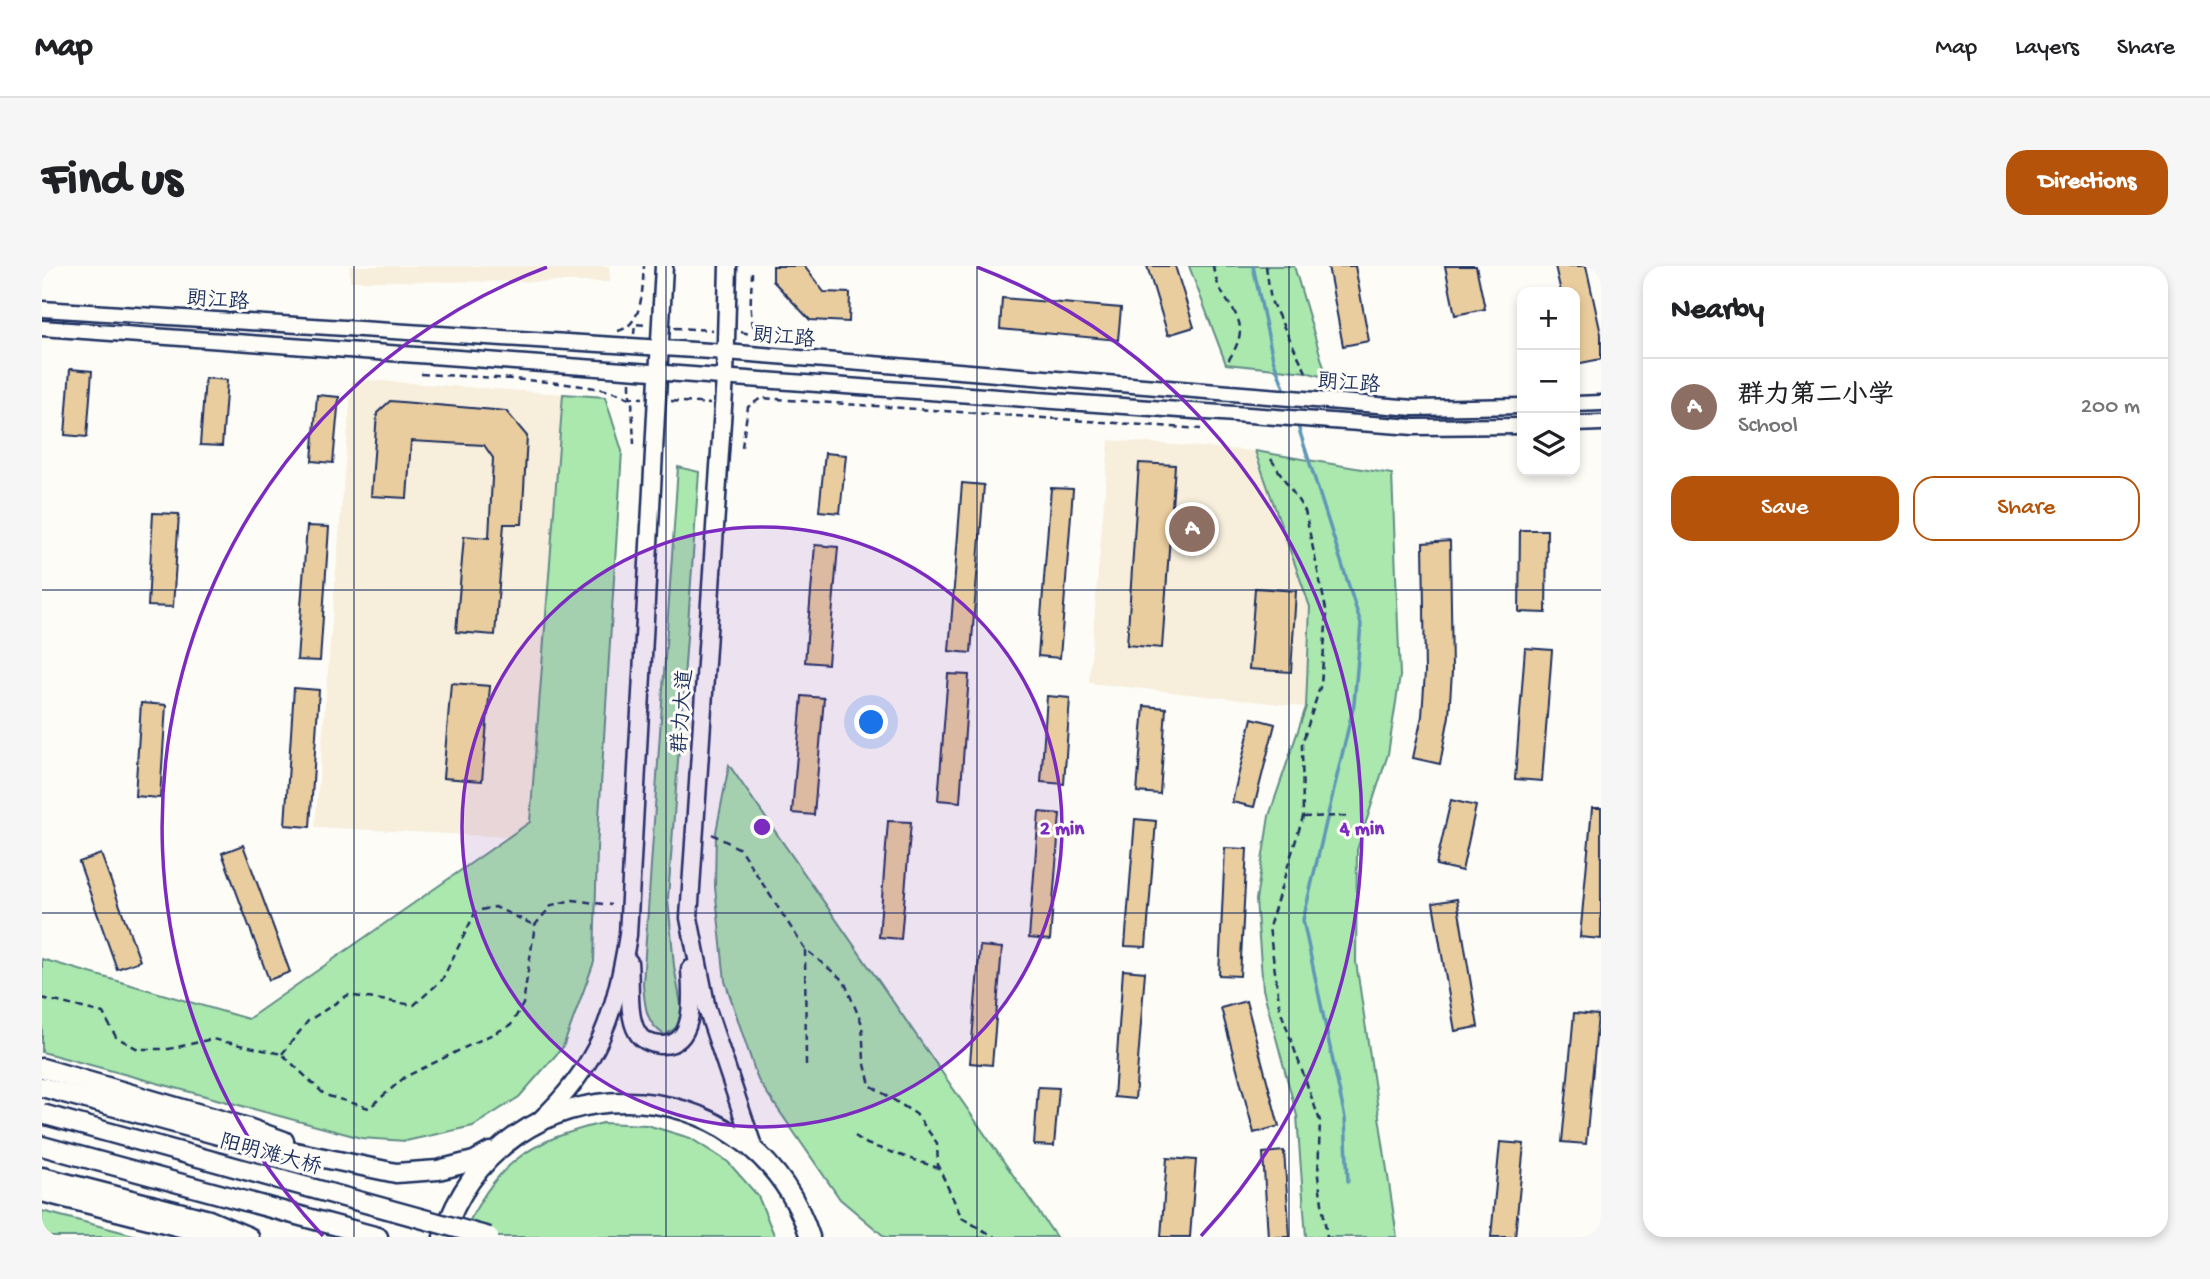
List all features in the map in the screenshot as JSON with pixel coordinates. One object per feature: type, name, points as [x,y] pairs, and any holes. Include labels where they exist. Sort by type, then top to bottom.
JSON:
[{"type":"highway","points":[[42,1068],[248,1128],[343,1164]]},
{"type":"highway","points":[[42,1087],[237,1140],[396,1173],[438,1170],[474,1161],[538,1122],[568,1110],[601,1102],[645,1102],[698,1114],[727,1129],[754,1149],[782,1180],[803,1217],[810,1237]]},
{"type":"highway","name":"阳明滩大桥","points":[[42,1114],[489,1237]]},
{"type":"highway","points":[[443,1237],[464,1191],[483,1166],[506,1143]]},
{"type":"highway","points":[[42,1146],[378,1237]]},
{"type":"highway","points":[[42,1177],[209,1220],[249,1237]]},
{"type":"highway","points":[[42,1192],[220,1237]]},
{"type":"highway","points":[[803,1217],[823,1237]]},
{"type":"main road","name":"群力大道","points":[[538,1122],[569,1091],[589,1065],[615,1000],[628,935],[664,266]]},
{"type":"main road","name":"群力大道","points":[[728,266],[726,352],[689,918],[706,1009],[754,1149]]},
{"type":"main road","name":"朗江路","points":[[42,309],[726,352],[1414,408],[1517,406]]},
{"type":"main road","name":"朗江路","points":[[42,328],[1414,427],[1517,426]]},
{"type":"main road","points":[[1580,404],[1601,403]]},
{"type":"main road","points":[[1580,424],[1601,423]]},
{"type":"main road","points":[[628,935],[635,1030],[649,1043],[666,1045],[680,1036],[689,1023],[689,918]]},
{"type":"path","points":[[612,332],[634,324],[639,309],[644,266]]},
{"type":"path","points":[[1213,266],[1215,280],[1242,326],[1239,345],[1226,365]]},
{"type":"path","points":[[1266,266],[1271,300],[1306,372]]},
{"type":"path","points":[[752,272],[753,325],[757,337],[771,345]]},
{"type":"path","points":[[421,374],[576,385],[619,392],[632,401],[634,444]]},
{"type":"path","points":[[742,447],[748,407],[761,398],[1201,429]]},
{"type":"path","points":[[1271,459],[1305,510],[1327,614],[1321,684],[1302,744],[1303,817],[1269,927],[1280,1009],[1320,1121],[1318,1176],[1327,1237]]},
{"type":"path","points":[[1303,817],[1347,816]]},
{"type":"path","points":[[712,834],[740,849],[805,949],[844,981],[862,1024],[864,1060],[870,1085],[916,1114],[937,1143],[938,1168],[962,1218],[995,1237]]},
{"type":"path","points":[[42,998],[103,1013],[116,1037],[138,1049],[169,1049],[212,1039],[282,1054],[325,1095],[369,1108],[404,1077],[511,1025],[523,1004],[535,925],[552,905],[573,900],[611,905]]},
{"type":"path","points":[[282,1054],[308,1021],[348,995],[414,1005],[442,980],[476,911],[495,906],[535,925]]},
{"type":"path","points":[[805,949],[806,1065]]},
{"type":"path","points":[[855,1136],[867,1144],[938,1168]]},
{"type":"shaded area","points":[[350,266],[609,266],[610,282],[350,281]]},
{"type":"shaded area","points":[[352,379],[563,394],[531,822],[509,837],[315,827]]},
{"type":"shaded area","points":[[1109,440],[1255,451],[1310,607],[1306,707],[1089,683]]},
{"type":"green space","points":[[1189,266],[1294,266],[1327,378],[1306,372],[1226,364]]},
{"type":"green space","points":[[563,394],[605,397],[622,451],[597,849],[594,962],[563,1047],[519,1097],[473,1126],[406,1141],[361,1138],[42,1052],[42,959],[248,1019],[530,822]]},
{"type":"green space","points":[[1255,451],[1392,474],[1400,676],[1388,754],[1357,850],[1356,962],[1397,1237],[1306,1237],[1297,1116],[1263,989],[1256,900],[1269,816],[1306,707],[1310,607]]},
{"type":"green space","points":[[678,467],[699,472],[668,898],[674,966],[682,1010],[677,1027],[665,1035],[650,1019],[643,984]]},
{"type":"green space","points":[[729,765],[1056,1237],[885,1237],[840,1199],[758,1080],[725,981],[715,887],[716,832]]},
{"type":"green space","points":[[603,1123],[647,1125],[690,1138],[728,1162],[758,1196],[775,1237],[462,1237],[487,1191],[516,1160],[553,1138]]},
{"type":"green space","points":[[42,1211],[141,1237],[42,1237]]},
{"type":"building","points":[[773,266],[804,266],[824,292],[850,293],[849,322],[810,320],[773,281]]},
{"type":"building","points":[[1147,266],[1175,266],[1194,327],[1168,335]]},
{"type":"building","points":[[1328,266],[1355,266],[1369,341],[1343,346]]},
{"type":"building","points":[[1445,266],[1476,266],[1485,309],[1455,315]]},
{"type":"building","points":[[1555,266],[1586,266],[1601,334],[1601,359],[1580,363],[1580,287],[1560,287]]},
{"type":"building","points":[[1002,298],[1121,308],[1118,340],[1000,329]]},
{"type":"building","points":[[70,369],[92,371],[87,437],[65,435]]},
{"type":"building","points":[[205,378],[227,380],[222,446],[200,445]]},
{"type":"building","points":[[317,395],[339,397],[333,463],[312,461]]},
{"type":"building","points":[[390,401],[506,411],[527,436],[522,524],[504,524],[495,635],[456,632],[464,536],[489,538],[493,458],[484,445],[411,441],[407,498],[371,496],[377,413]]},
{"type":"building","points":[[825,453],[846,455],[840,513],[819,511]]},
{"type":"building","points":[[1139,463],[1175,465],[1162,648],[1127,645]]},
{"type":"building","points":[[962,483],[984,485],[971,653],[949,651]]},
{"type":"building","points":[[1051,488],[1073,489],[1060,658],[1038,656]]},
{"type":"building","points":[[153,513],[179,514],[173,607],[148,606]]},
{"type":"building","points":[[307,526],[329,527],[320,661],[297,660]]},
{"type":"building","points":[[1520,530],[1547,530],[1546,613],[1519,612]]},
{"type":"building","points":[[1450,541],[1452,672],[1449,716],[1440,764],[1413,758],[1422,716],[1425,672],[1423,543]]},
{"type":"building","points":[[815,545],[838,547],[828,664],[805,662]]},
{"type":"building","points":[[1255,588],[1296,591],[1291,672],[1249,669]]},
{"type":"building","points":[[1525,648],[1552,650],[1542,781],[1515,779]]},
{"type":"building","points":[[948,674],[969,675],[960,802],[938,800]]},
{"type":"building","points":[[451,683],[490,686],[482,781],[443,778]]},
{"type":"building","points":[[294,688],[319,690],[310,827],[285,825]]},
{"type":"building","points":[[802,696],[824,698],[814,815],[792,813]]},
{"type":"building","points":[[1047,696],[1070,698],[1064,784],[1041,782]]},
{"type":"building","points":[[141,703],[166,705],[160,798],[135,796]]},
{"type":"building","points":[[1144,706],[1166,708],[1160,794],[1137,792]]},
{"type":"building","points":[[1252,718],[1275,724],[1254,807],[1232,802]]},
{"type":"building","points":[[1451,800],[1476,806],[1462,871],[1436,865]]},
{"type":"building","points":[[1592,808],[1601,808],[1601,939],[1580,937]]},
{"type":"building","points":[[1039,812],[1060,814],[1050,940],[1029,938]]},
{"type":"building","points":[[1135,819],[1156,821],[1146,947],[1125,946]]},
{"type":"building","points":[[888,821],[911,822],[901,939],[879,937]]},
{"type":"building","points":[[243,845],[290,972],[269,980],[222,853]]},
{"type":"building","points":[[1225,848],[1247,849],[1240,976],[1219,975]]},
{"type":"building","points":[[101,854],[140,961],[117,969],[79,862]]},
{"type":"building","points":[[1457,899],[1478,1027],[1455,1031],[1433,903]]},
{"type":"building","points":[[980,946],[1002,948],[992,1065],[970,1063]]},
{"type":"building","points":[[1123,970],[1145,972],[1135,1099],[1114,1097]]},
{"type":"building","points":[[1246,1001],[1279,1126],[1254,1133],[1221,1008]]},
{"type":"building","points":[[1574,1013],[1598,1015],[1586,1144],[1562,1142]]},
{"type":"building","points":[[1038,1087],[1059,1088],[1054,1146],[1034,1145]]},
{"type":"building","points":[[1500,1142],[1524,1144],[1515,1237],[1491,1237]]},
{"type":"building","points":[[1284,1151],[1290,1237],[1268,1237],[1263,1153]]},
{"type":"building","points":[[1167,1158],[1196,1160],[1190,1237],[1161,1237]]},
{"type":"waterway","points":[[1253,266],[1273,359],[1286,393]]},
{"type":"waterway","points":[[1297,423],[1361,624],[1354,704],[1303,920],[1345,1118],[1348,1181]]},
{"type":"place","name":"群力第二小学","points":[[1192,529]]}]
